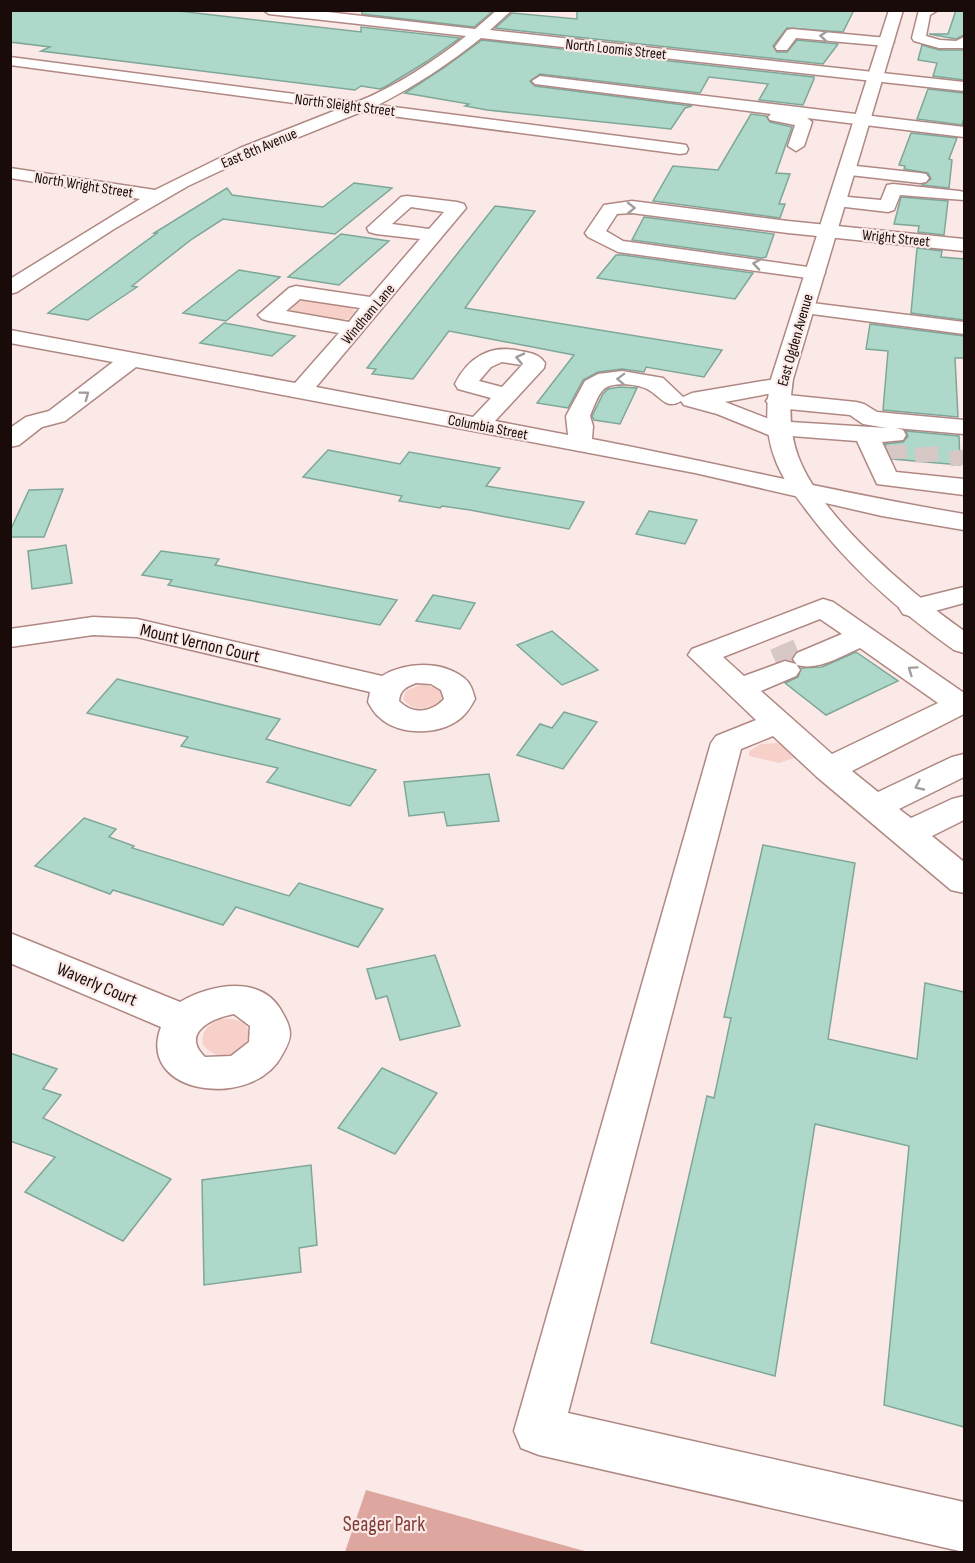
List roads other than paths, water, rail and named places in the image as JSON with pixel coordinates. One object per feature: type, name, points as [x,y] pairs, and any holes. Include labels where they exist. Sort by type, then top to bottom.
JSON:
[{"type":"street","name":"North Loomis Street","points":[[268,10],[964,87]]},
{"type":"street","name":"East 8th Avenue","points":[[10,288],[157,196],[246,152],[360,107],[419,76],[507,10]]},
{"type":"street","name":"East Ogden Avenue","points":[[896,10],[780,393],[780,430],[786,456],[804,490],[844,542],[913,608],[964,644]]},
{"type":"street","points":[[932,10],[924,14],[919,36],[927,36],[951,45],[960,45],[963,41]]},
{"type":"street","points":[[768,66],[792,33],[887,42]]},
{"type":"street","points":[[782,47],[832,51]]},
{"type":"street","points":[[863,59],[881,60]]},
{"type":"street","name":"North Sleight Street","points":[[10,61],[680,149]]},
{"type":"street","points":[[709,102],[732,62]]},
{"type":"street","points":[[540,81],[964,132]]},
{"type":"street","points":[[727,111],[804,122],[796,146]]},
{"type":"street","points":[[847,170],[962,187]]},
{"type":"street","name":"North Wright Street","points":[[10,173],[157,196]]},
{"type":"street","points":[[962,187],[956,233],[886,227],[888,206],[893,189],[962,187]]},
{"type":"street","points":[[837,201],[888,206]]},
{"type":"street","name":"Wright Street","points":[[815,273],[618,246],[595,233],[611,210],[632,207],[828,231],[956,233]]},
{"type":"street","name":"Windham Lane","points":[[301,391],[433,235]]},
{"type":"street","points":[[354,329],[269,315],[296,292],[375,304]]},
{"type":"street","points":[[804,308],[964,328]]},
{"type":"street","name":"Columbia Street","points":[[10,336],[478,425],[804,490],[882,508],[956,521]]},
{"type":"street","points":[[10,440],[34,422],[57,416],[121,356]]},
{"type":"street","points":[[580,445],[581,426],[578,416],[593,386],[606,379],[622,378],[656,383],[672,398]]},
{"type":"street","points":[[934,458],[866,434],[780,430],[725,409],[692,400],[780,393],[856,409],[934,458],[956,521]]},
{"type":"street","points":[[478,425],[505,395]]},
{"type":"street","points":[[866,434],[886,479],[934,458]]},
{"type":"street","points":[[913,608],[964,595]]},
{"type":"street","points":[[829,769],[960,704],[823,608],[704,655],[829,769],[963,878]]},
{"type":"street","points":[[728,678],[848,625]]},
{"type":"street","name":"Mount Vernon Court","points":[[10,638],[93,626],[137,628],[387,687]]},
{"type":"street","points":[[778,722],[727,742],[539,1431],[964,1528]]},
{"type":"street","points":[[874,807],[964,764]]},
{"type":"street","points":[[907,834],[964,807]]},
{"type":"street","name":"Waverly Court","points":[[10,947],[183,1020]]},
{"type":"tunnel","points":[[895,445],[896,459]]},
{"type":"tunnel","points":[[926,447],[927,462]]},
{"type":"tunnel","points":[[960,450],[962,465]]},
{"type":"tunnel","points":[[776,663],[799,653]]},
{"type":"park label","name":"Seager Park","points":[[384,1524]]}]
